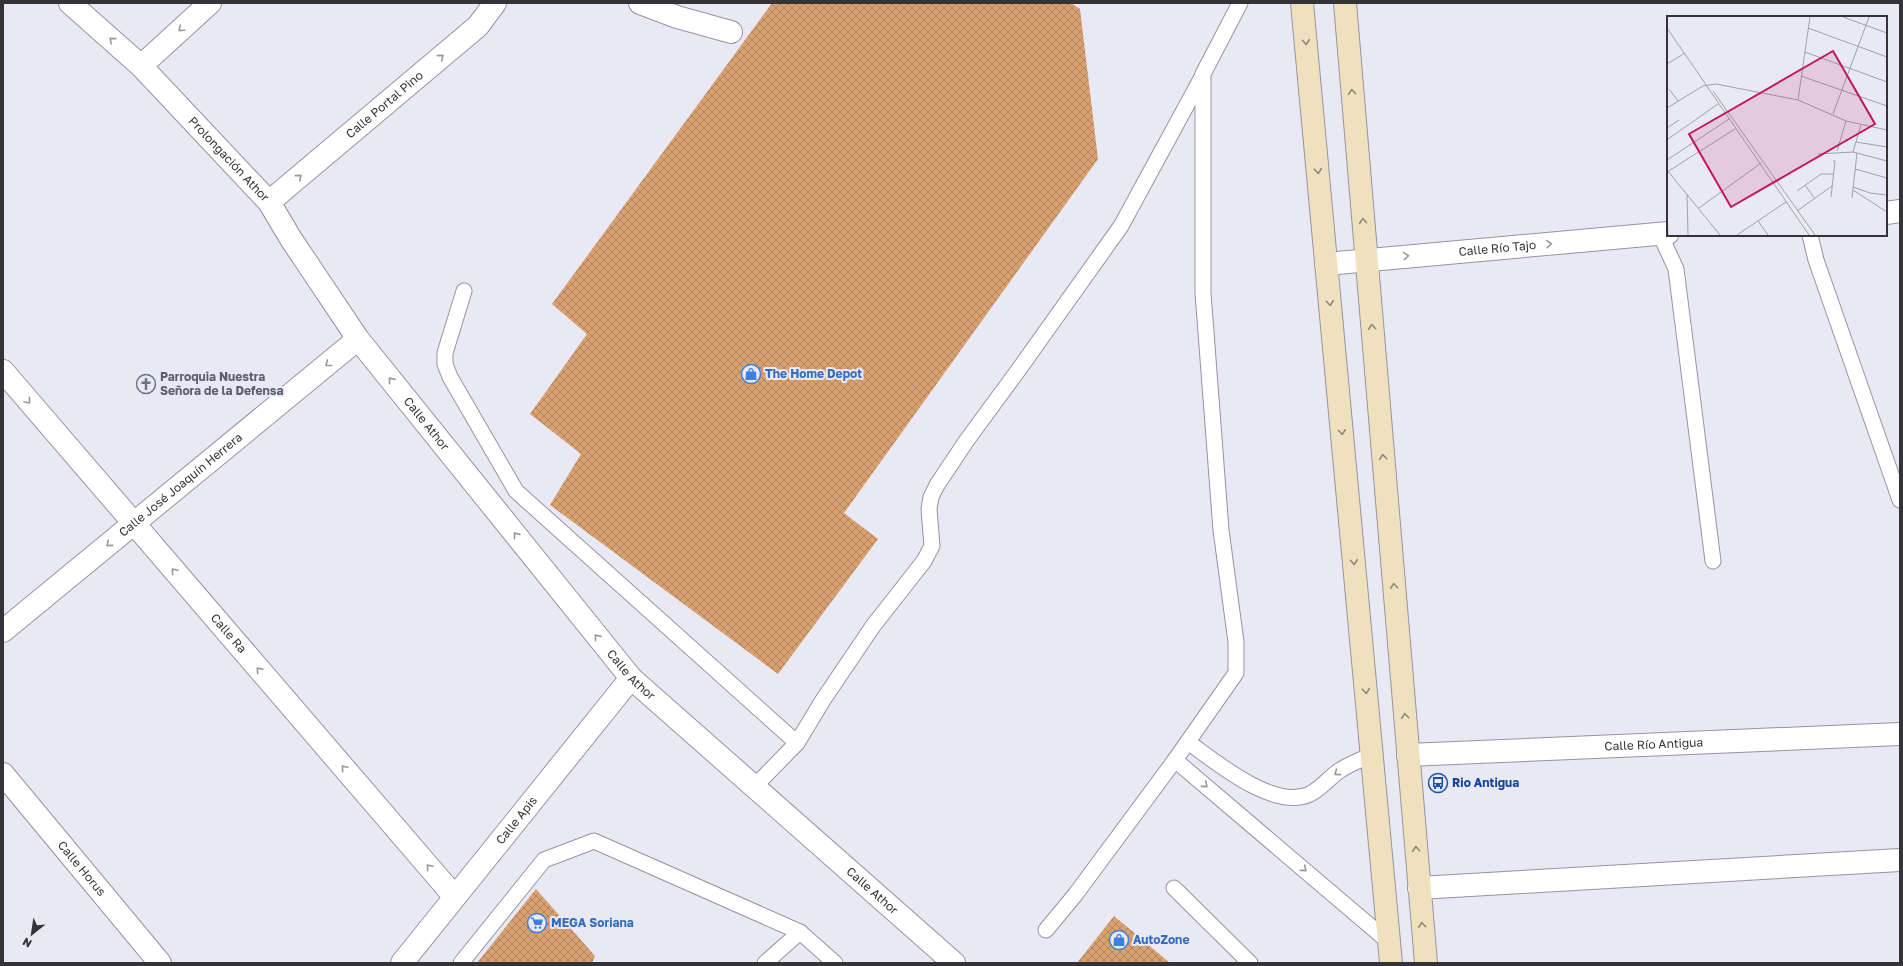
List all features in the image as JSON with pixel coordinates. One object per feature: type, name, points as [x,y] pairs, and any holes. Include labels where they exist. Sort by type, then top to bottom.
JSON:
[{"type":"main road","points":[[1302,3],[1390,952]]},
{"type":"main road","points":[[1345,3],[1426,963]]},
{"type":"street","name":"Prolongación Athor","points":[[70,3],[142,66],[269,202],[291,239],[358,340]]},
{"type":"street","points":[[142,66],[210,3]]},
{"type":"street","name":"Calle Portal Pino","points":[[269,202],[478,26],[495,3]]},
{"type":"street","points":[[640,3],[677,17],[731,32]]},
{"type":"street","points":[[1887,213],[1900,212]]},
{"type":"street","name":"Calle Río Tajo","points":[[1326,264],[1664,233]]},
{"type":"street","name":"Calle José Joaquín Herrera","points":[[3,631],[358,340]]},
{"type":"street","name":"Calle Athor","points":[[358,340],[630,678],[954,963]]},
{"type":"street","name":"Calle Ra","points":[[3,371],[454,896]]},
{"type":"street","name":"Calle Apis","points":[[402,963],[454,896],[630,678]]},
{"type":"street","name":"Calle Río Antigua","points":[[1408,755],[1900,734]]},
{"type":"street","name":"Calle Horus","points":[[3,774],[160,963]]},
{"type":"street","points":[[1419,888],[1900,860]]},
{"type":"lane","points":[[754,787],[797,743],[823,700],[873,626],[924,561],[932,546],[929,509],[931,497],[937,485],[967,440],[1018,372],[1121,226],[1240,3]]},
{"type":"lane","points":[[1046,930],[1075,895],[1175,760],[1236,673],[1236,642],[1221,530],[1203,294],[1203,74]]},
{"type":"lane","points":[[1664,233],[1676,269],[1713,561]]},
{"type":"lane","points":[[1810,236],[1816,260],[1900,500]]},
{"type":"lane","points":[[464,290],[445,353],[445,364],[450,377],[516,491],[797,743]]},
{"type":"lane","points":[[1188,742],[1230,772],[1256,787],[1290,798],[1310,794],[1339,771],[1372,755]]},
{"type":"lane","points":[[1175,760],[1390,952]]},
{"type":"lane","points":[[461,963],[544,860],[594,840],[800,932],[835,963]]},
{"type":"lane","points":[[1174,888],[1250,963]]},
{"type":"lane","points":[[765,963],[800,932]]},
{"type":"building","name":"The Home Depot","points":[[772,3],[1071,3],[1080,9],[1098,159],[844,513],[878,539],[778,674],[550,505],[581,454],[530,414],[587,334],[552,304]]},
{"type":"building","name":"MEGA Soriana","points":[[536,889],[595,956],[592,963],[477,963]]},
{"type":"building","name":"AutoZone","points":[[1114,916],[1170,963],[1077,963]]},
{"type":"place","name":"The Home Depot","points":[[751,374]]},
{"type":"place","name":"Parroquia Nuestra Señora de la Defensa","points":[[146,384]]},
{"type":"place","name":"Rio Antigua","points":[[1438,783]]},
{"type":"place","name":"MEGA Soriana","points":[[537,923]]},
{"type":"place","name":"AutoZone","points":[[1119,940]]}]
